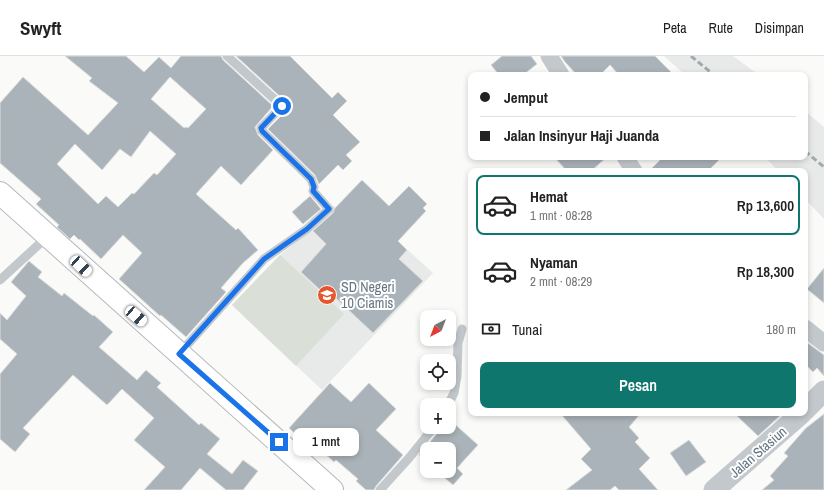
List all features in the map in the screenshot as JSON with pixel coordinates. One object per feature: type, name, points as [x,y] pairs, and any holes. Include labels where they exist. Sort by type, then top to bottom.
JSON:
[{"type":"highway","points":[[0,193],[179,354],[258,422],[332,490]]},
{"type":"street","points":[[549,56],[559,72]]},
{"type":"street","points":[[808,330],[824,343]]},
{"type":"street","points":[[808,407],[824,391]]},
{"type":"street","name":"Jalan Stasiun","points":[[714,490],[799,416]]},
{"type":"lane","points":[[179,354],[264,259],[307,229],[329,209],[313,191],[314,187],[311,179],[262,131],[261,128],[282,106],[227,56]]},
{"type":"lane","points":[[0,280],[48,236]]},
{"type":"lane","points":[[452,398],[454,393],[458,343],[462,329]]},
{"type":"lane","points":[[380,490],[428,434]]},
{"type":"shaded area","points":[[664,56],[733,56],[755,72],[682,72]]},
{"type":"shaded area","points":[[808,114],[824,127],[824,219],[808,202],[808,168],[775,168],[768,160],[808,160]]},
{"type":"shaded area","name":"SD Negeri 10 Ciamis","points":[[333,206],[388,232],[433,273],[322,390],[232,305],[280,255],[311,230]]},
{"type":"shaded area","points":[[280,255],[344,314],[296,366],[232,305]]},
{"type":"building","points":[[65,56],[126,56],[144,72],[159,57],[171,68],[181,56],[221,56],[223,60],[273,106],[255,127],[258,135],[273,150],[241,185],[221,166],[196,194],[236,230],[238,228],[258,250],[243,263],[221,288],[226,292],[186,337],[119,279],[142,253],[123,235],[101,259],[80,239],[79,240],[74,235],[70,239],[57,227],[59,225],[36,204],[41,199],[0,163],[0,103],[23,77],[88,135],[118,103],[89,81],[92,78]],"holes":[[[170,77],[206,109],[188,128],[184,128],[151,99]],[[150,131],[176,154],[157,175],[154,173],[134,194],[132,193],[118,207],[106,196],[98,204],[57,164],[75,144],[102,170],[120,149],[131,157]]]},
{"type":"building","points":[[236,56],[290,56],[332,98],[338,92],[347,101],[333,115],[360,142],[346,155],[352,161],[343,170],[338,165],[319,184],[315,175],[268,129],[287,110],[288,105]]},
{"type":"building","points":[[502,56],[531,56],[537,64],[527,72],[497,72],[491,65]]},
{"type":"building","points":[[561,56],[655,56],[671,72],[616,72],[610,65],[603,72],[574,72]]},
{"type":"building","points":[[557,160],[604,160],[594,168],[564,168]]},
{"type":"building","points":[[660,160],[719,160],[711,168],[652,168]]},
{"type":"building","points":[[362,180],[389,206],[409,186],[427,204],[423,208],[426,211],[398,241],[407,250],[399,259],[423,281],[373,333],[323,286],[320,290],[301,272],[326,244],[313,231],[333,213],[335,208]]},
{"type":"building","points":[[310,196],[321,209],[303,224],[292,212]]},
{"type":"building","points":[[29,261],[42,272],[38,277],[62,296],[64,293],[93,316],[94,315],[113,332],[99,347],[137,380],[146,370],[161,383],[157,387],[199,425],[201,423],[220,439],[207,454],[232,474],[243,460],[258,471],[243,490],[226,490],[200,468],[181,490],[144,490],[165,467],[134,440],[154,418],[122,389],[107,405],[73,375],[23,428],[30,434],[15,452],[0,439],[0,374],[17,354],[0,339],[0,313],[7,320],[26,296],[11,282]]},
{"type":"building","points":[[824,268],[824,303],[808,290],[808,288]]},
{"type":"building","points":[[808,343],[824,355],[824,376],[817,368],[813,372],[808,367]]},
{"type":"building","points":[[330,383],[351,402],[369,383],[396,409],[376,430],[403,455],[374,490],[366,490],[356,481],[358,479],[336,460],[334,462],[312,442],[308,446],[289,428]]},
{"type":"building","points":[[824,414],[824,490],[762,490],[774,480],[770,476],[788,456],[784,453],[806,428]]},
{"type":"building","points":[[563,416],[638,416],[629,427],[639,438],[635,442],[650,458],[639,469],[658,490],[619,490],[615,486],[610,490],[566,490],[592,470],[581,459],[591,449]]},
{"type":"building","points":[[737,416],[780,416],[758,436]]},
{"type":"building","points":[[456,425],[478,445],[457,468],[463,474],[453,485],[445,478],[456,478],[456,442],[430,442],[436,434],[456,434]]},
{"type":"building","points":[[689,440],[706,462],[686,476],[670,453]]},
{"type":"railway","points":[[691,56],[710,72]]},
{"type":"railway","points":[[808,154],[824,167]]},
{"type":"place","name":"SD Negeri 10 Ciamis","points":[[327,295]]},
{"type":"route","points":[[279,442],[179,354],[264,259],[307,229],[329,209],[313,191],[314,187],[311,179],[262,131],[261,128],[282,106]]}]
